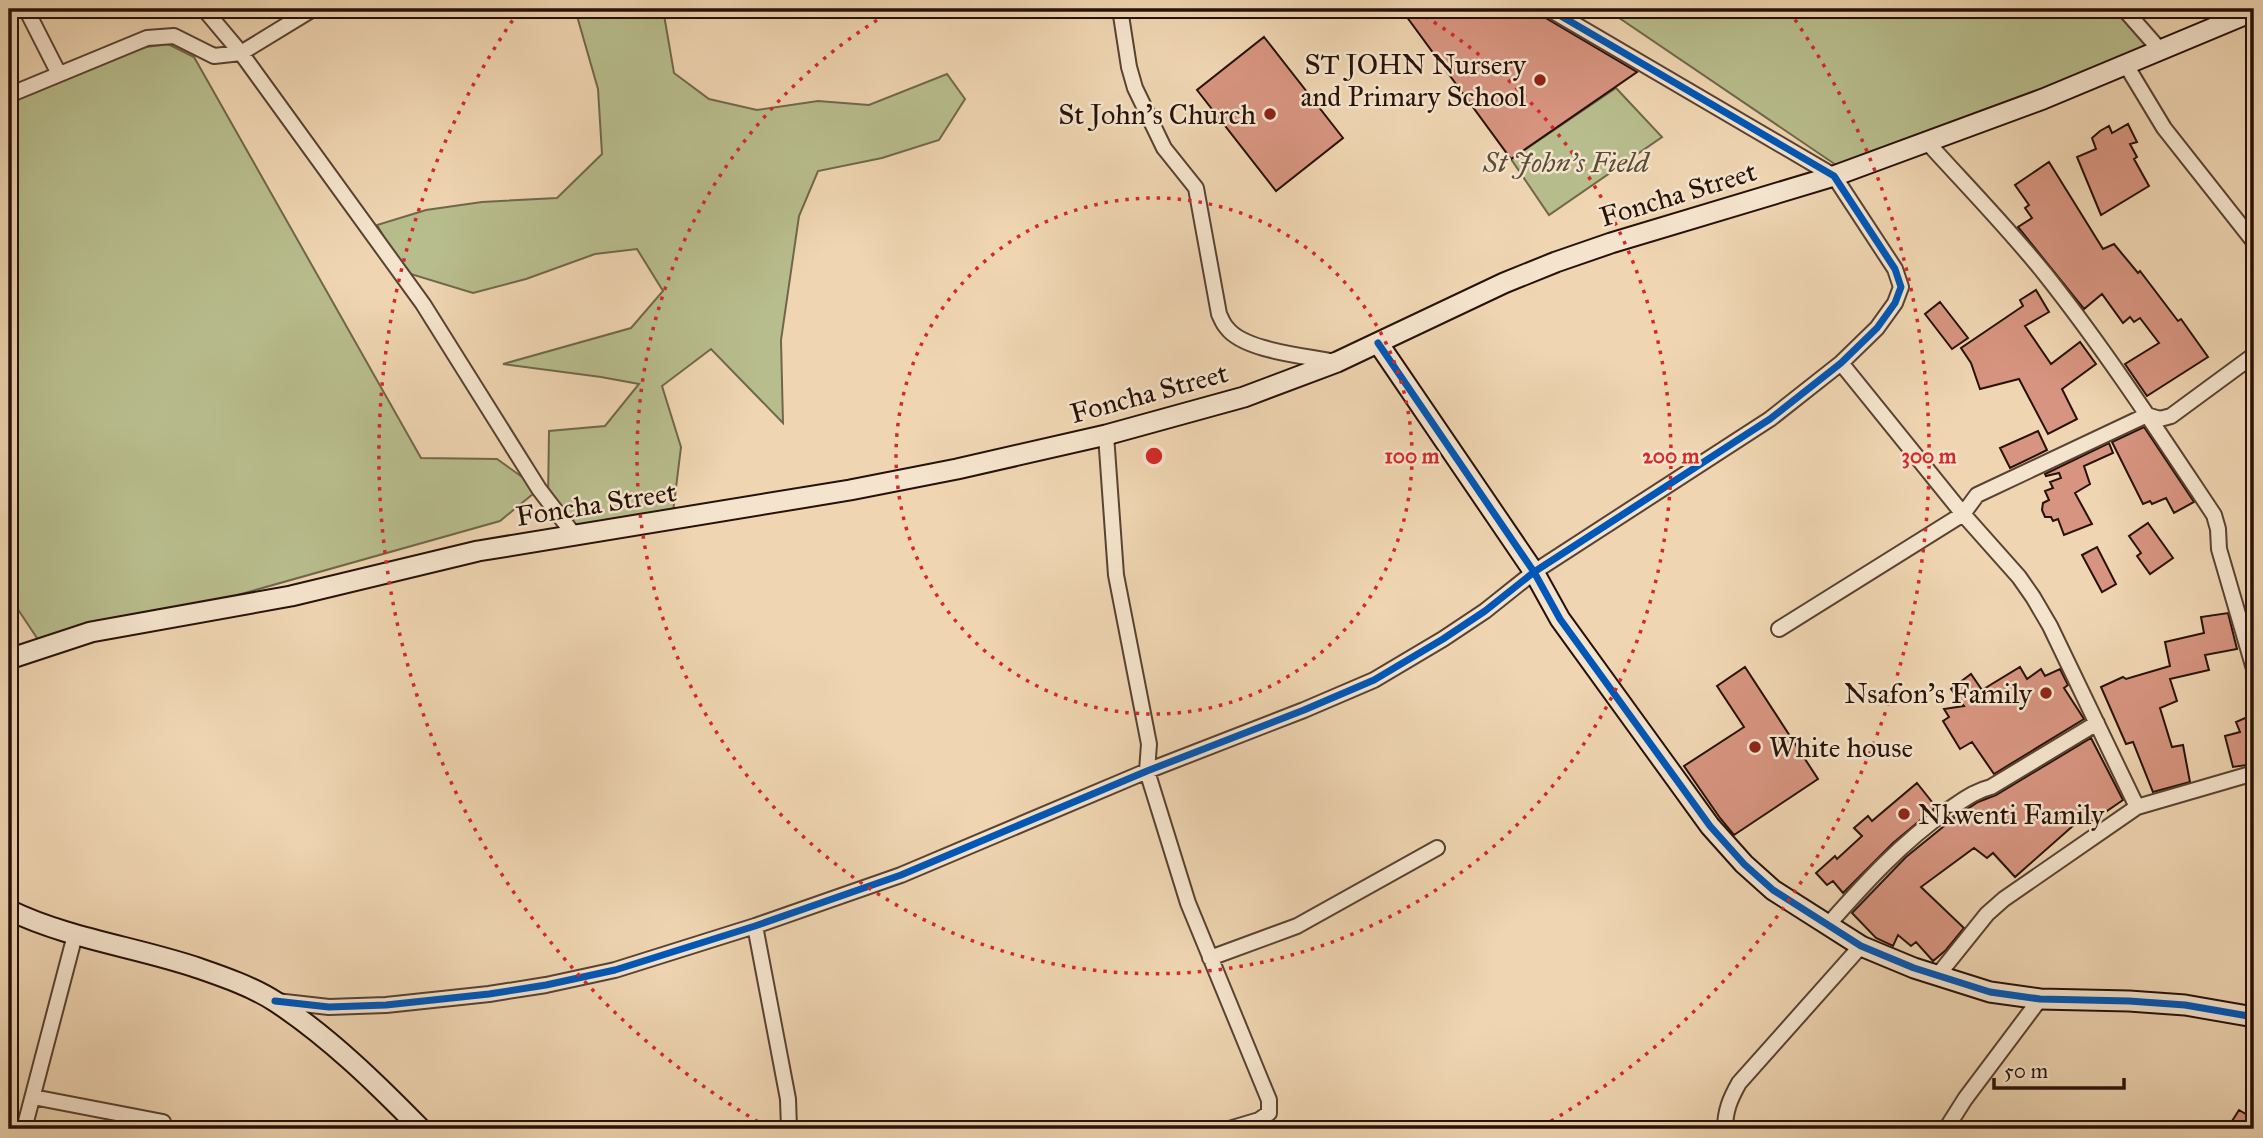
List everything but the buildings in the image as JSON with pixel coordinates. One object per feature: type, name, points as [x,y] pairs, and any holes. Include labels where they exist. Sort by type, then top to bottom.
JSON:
[{"type":"main road","name":"Foncha Street","points":[[9,659],[91,632],[291,596],[478,551],[850,490],[957,469],[1106,435],[1244,397],[1336,362],[1504,282],[1611,243],[1834,176],[2126,65],[2254,11]]},
{"type":"main road","points":[[1378,342],[1534,572],[1560,618],[1710,826],[1773,891],[1861,946],[1990,992],[2040,999],[2185,1005],[2254,1017]]},
{"type":"main road","points":[[9,910],[75,935],[195,967],[234,981],[275,1001],[347,1055],[421,1129]]},
{"type":"street","points":[[26,9],[59,74]]},
{"type":"street","points":[[204,9],[241,53],[423,304],[538,489],[575,536]]},
{"type":"street","points":[[9,95],[147,38],[174,36],[214,56],[241,53],[313,9]]},
{"type":"street","points":[[1120,9],[1135,88],[1164,148],[1196,188],[1219,314],[1227,330],[1255,346],[1336,362]]},
{"type":"street","points":[[275,1001],[329,1007],[386,1005],[489,994],[615,970],[755,926],[901,875],[1147,771],[1374,680],[1485,611],[1534,572],[1770,419],[1841,363],[1877,328],[1895,303],[1901,287],[1895,269],[1834,176],[1549,9]]},
{"type":"street","points":[[2124,9],[2160,50]]},
{"type":"street","points":[[2126,65],[2164,128],[2254,242]]},
{"type":"street","points":[[1927,142],[2042,270],[2147,415],[2214,515],[2219,549],[2254,669]]},
{"type":"street","points":[[1779,629],[1963,514],[1977,495],[2147,415],[2160,419],[2171,416],[2254,355]]},
{"type":"street","points":[[1841,363],[2033,597],[2137,807]]},
{"type":"street","points":[[1106,435],[1116,575],[1149,744],[1147,771],[1188,903],[1269,1100],[1269,1113],[1259,1120],[1229,1129]]},
{"type":"street","points":[[1827,926],[1882,864],[1930,823],[1978,790],[1991,787],[2097,723]]},
{"type":"street","points":[[1938,975],[1987,914],[2004,899],[2137,807],[2254,773]]},
{"type":"street","points":[[1210,958],[1297,926],[1437,848]]},
{"type":"street","points":[[755,926],[788,1099],[789,1129]]},
{"type":"street","points":[[24,1129],[75,935]]},
{"type":"street","points":[[1725,1129],[1725,1115],[1730,1098],[1739,1083],[1861,946]]},
{"type":"street","points":[[1946,1129],[1965,1099],[2040,999]]},
{"type":"street","points":[[33,1097],[163,1122]]},
{"type":"green space","points":[[575,9],[663,9],[674,73],[709,99],[757,110],[818,101],[869,105],[947,74],[965,99],[939,140],[882,158],[818,171],[799,216],[781,340],[783,423],[711,349],[662,386],[681,447],[672,520],[575,536],[548,501],[549,431],[605,426],[639,384],[503,364],[631,328],[663,291],[637,249],[595,254],[526,279],[473,293],[404,272],[377,225],[426,210],[482,202],[557,198],[602,154],[598,89]]},
{"type":"green space","points":[[1606,9],[2116,9],[2152,46],[1839,167]]},
{"type":"green space","points":[[168,44],[194,57],[421,458],[497,459],[539,489],[500,521],[142,622],[43,647],[9,596],[9,98],[146,47]]},
{"type":"green space","name":"St John's Field","points":[[1616,88],[1662,137],[1549,215],[1511,159]]},
{"type":"cycle path","points":[[275,1001],[329,1007],[386,1005],[546,985],[615,970],[755,926],[901,875],[1147,771],[1374,680],[1443,639],[1485,611],[1534,572],[1770,419],[1841,363],[1877,328],[1895,303],[1901,287],[1895,269],[1834,176],[1549,9]]},
{"type":"cycle path","points":[[1378,343],[1534,572],[1560,619],[1710,826],[1744,864],[1773,890],[1861,946],[1914,968],[1990,992],[2040,999],[2185,1005],[2254,1017]]},
{"type":"place","name":"ST JOHN Nursery and Primary School","points":[[1540,80]]},
{"type":"place","name":"St John's Church","points":[[1270,114]]},
{"type":"place","name":"Nsafon's Family","points":[[2046,693]]},
{"type":"place","name":"White house","points":[[1755,747]]},
{"type":"place","name":"Nkwenti Family","points":[[1904,814]]}]
